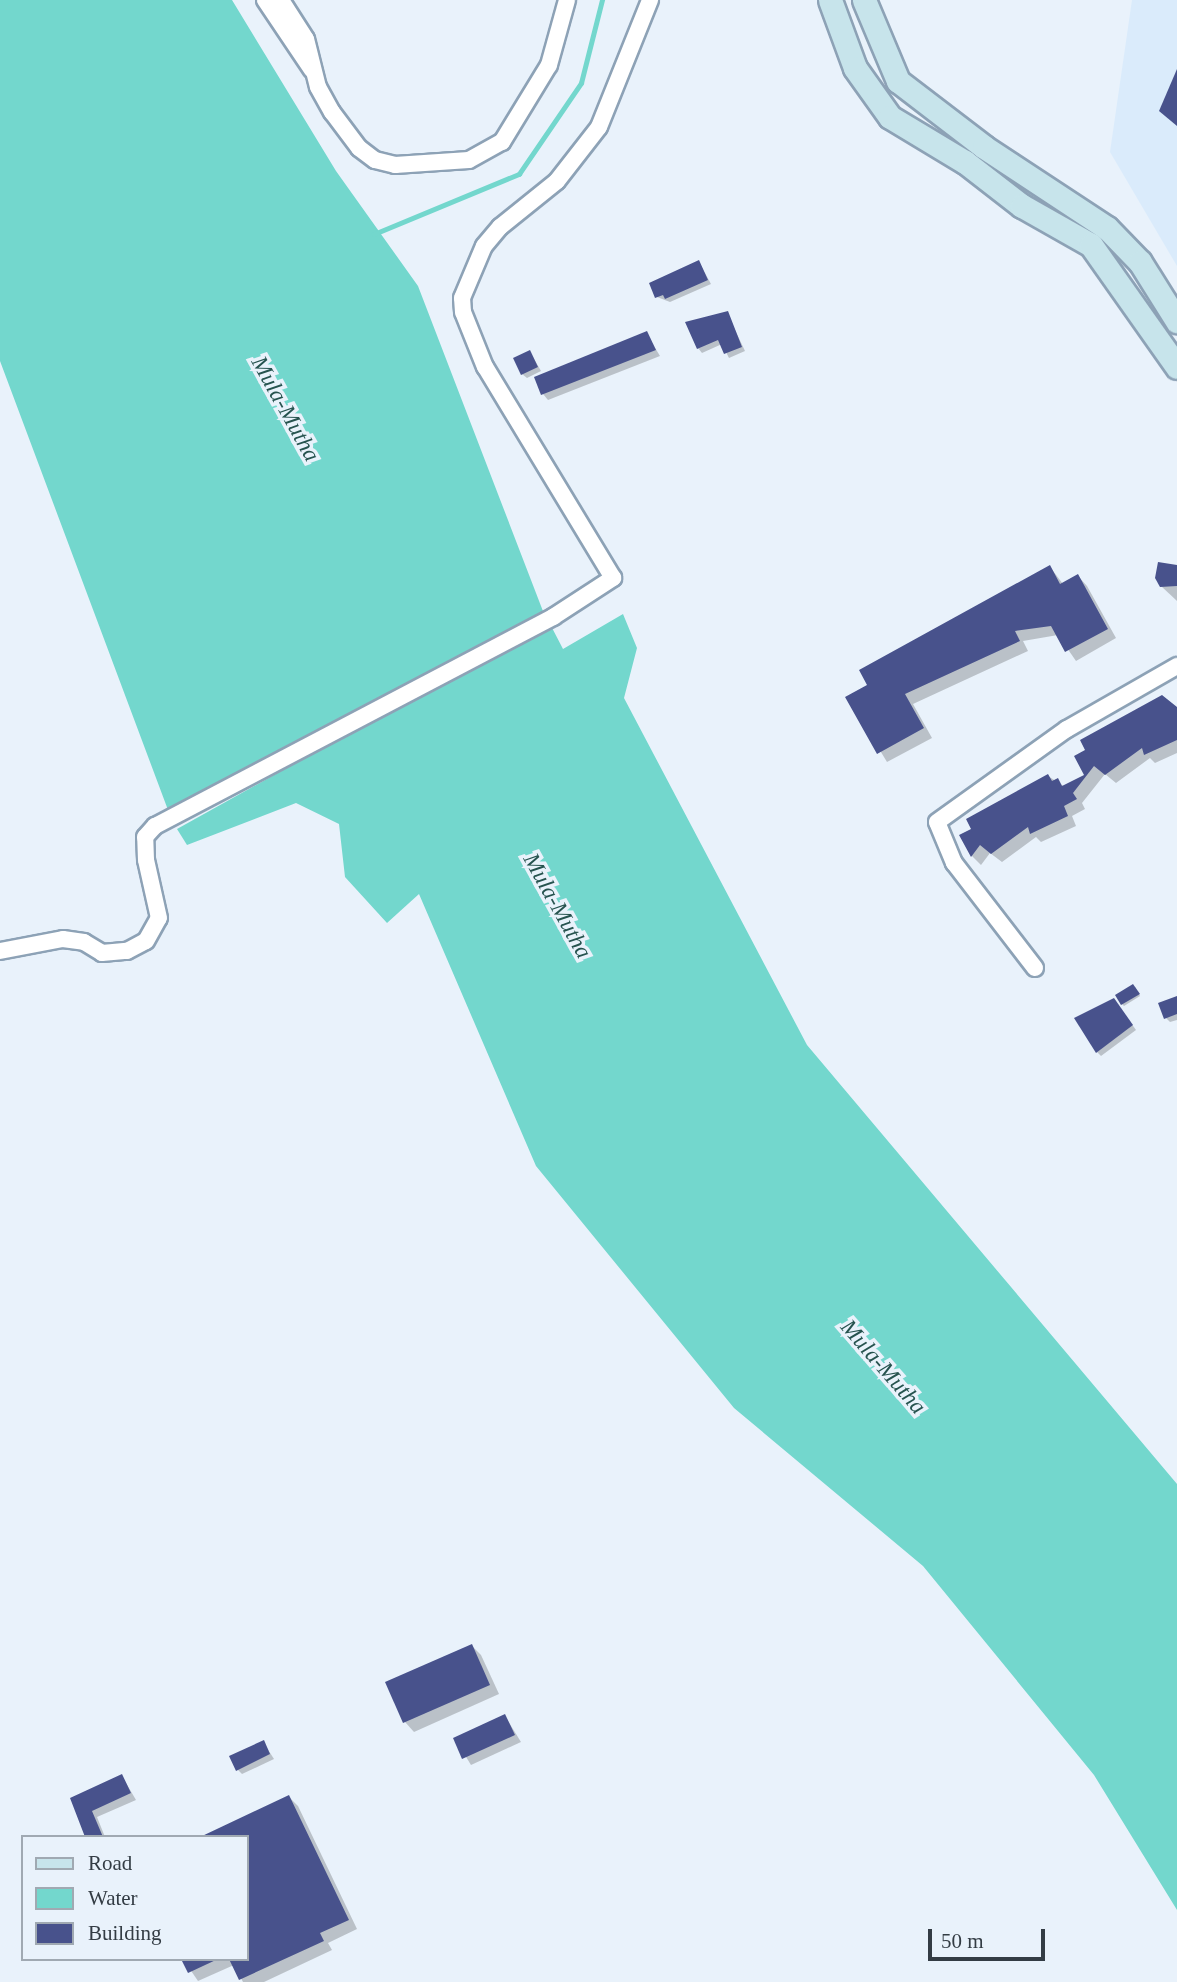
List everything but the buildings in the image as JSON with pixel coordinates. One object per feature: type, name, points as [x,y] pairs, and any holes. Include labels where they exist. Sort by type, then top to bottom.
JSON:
[{"type":"main road","points":[[830,0],[855,68],[890,117],[965,162],[1021,206],[1091,245],[1177,367]]},
{"type":"main road","points":[[864,0],[898,81],[984,147],[1107,228],[1140,262],[1177,321]]},
{"type":"street","points":[[265,0],[314,72],[332,112],[359,148],[374,160],[394,165],[469,160],[502,142],[549,65],[567,0]]},
{"type":"street","points":[[281,0],[306,39],[314,72]]},
{"type":"street","points":[[0,951],[63,939],[84,942],[103,953],[127,951],[146,941],[159,918],[145,837],[166,819],[606,587],[613,578],[609,567],[485,367],[463,312],[462,298],[484,246],[500,227],[557,181],[599,127],[650,0]]},
{"type":"street","points":[[1035,968],[954,863],[937,822],[1067,729],[1177,666]]},
{"type":"shaded area","points":[[1132,0],[1177,0],[1177,266],[1110,152]]},
{"type":"water","name":"Mula-Mutha","points":[[0,0],[232,0],[336,171],[418,286],[546,619],[171,818],[0,361]]},
{"type":"water","name":"Mula-Mutha","points":[[623,614],[637,648],[624,698],[807,1045],[1177,1484],[1177,1910],[1094,1775],[923,1566],[734,1408],[536,1166],[419,894],[387,923],[345,877],[339,824],[296,803],[187,845],[177,829],[549,622],[563,649]]},
{"type":"waterway","points":[[374,234],[519,174],[581,83],[602,0]]}]
